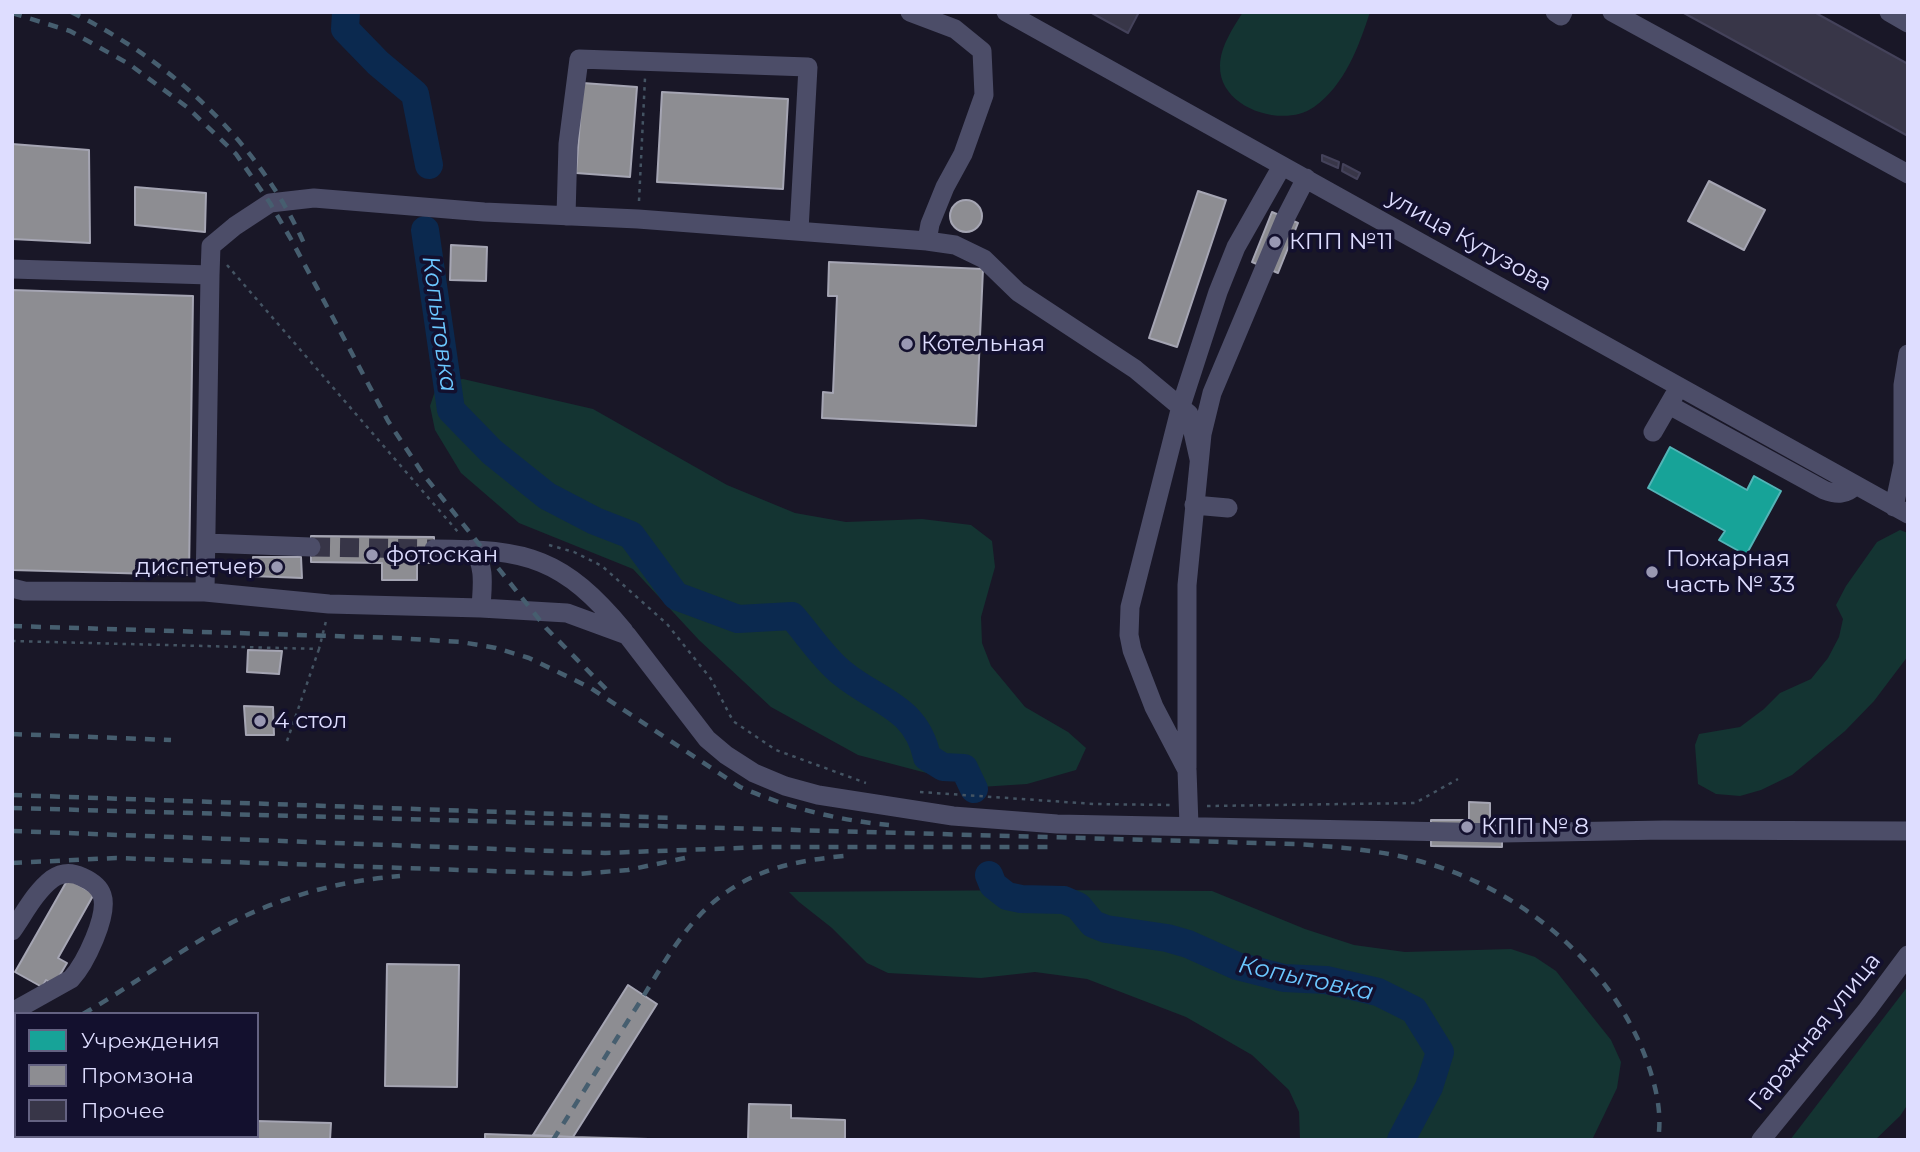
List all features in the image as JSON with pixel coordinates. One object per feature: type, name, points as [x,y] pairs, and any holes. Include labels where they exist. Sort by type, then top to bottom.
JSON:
[{"type":"street","points":[[910,12],[955,29],[982,51],[984,95],[963,154],[945,187],[930,224],[927,242]]},
{"type":"street","name":"улица Кутузова","points":[[1006,12],[1901,510]]},
{"type":"street","points":[[1555,12],[1561,16],[1563,12]]},
{"type":"street","points":[[1612,12],[1908,174]]},
{"type":"street","points":[[1889,12],[1908,23]]},
{"type":"street","points":[[566,216],[568,144],[579,58],[808,67],[799,230]]},
{"type":"street","points":[[1186,770],[1154,707],[1132,650],[1129,635],[1132,594],[1181,406],[1217,292],[1229,263],[1282,166]]},
{"type":"street","points":[[1164,472],[1212,393],[1286,217],[1306,178]]},
{"type":"street","points":[[205,592],[211,246],[270,203],[314,198],[484,212],[799,230],[955,245],[984,259],[1018,292],[1135,369],[1181,406],[1189,414],[1193,425],[1199,459]]},
{"type":"street","points":[[12,269],[210,275]]},
{"type":"street","points":[[1901,510],[1903,385],[1908,354]]},
{"type":"street","points":[[1653,432],[1679,387]]},
{"type":"street","points":[[1189,815],[1186,770],[1187,585],[1202,434],[1212,393]]},
{"type":"street","points":[[1669,405],[1824,491],[1843,494],[1856,485]]},
{"type":"street","points":[[1194,505],[1228,508]]},
{"type":"street","points":[[206,543],[311,547]]},
{"type":"street","points":[[434,549],[473,549],[528,557],[566,574],[586,590],[627,635],[707,739],[726,755],[754,773],[785,786],[843,799],[953,816],[1057,824],[1189,815],[1502,833],[1664,830],[1908,831]]},
{"type":"street","points":[[473,549],[481,560],[481,608]]},
{"type":"street","points":[[12,588],[24,591],[205,592],[329,604],[567,613],[627,635]]},
{"type":"street","points":[[12,930],[40,891],[52,879],[63,874],[72,873],[84,877],[94,883],[102,895],[104,903],[92,945],[78,971],[71,979],[12,1012]]},
{"type":"street","name":"Гаражная улица","points":[[1761,1140],[1867,1010],[1908,955]]},
{"type":"path","points":[[638,219],[646,61]]},
{"type":"path","points":[[211,246],[473,549]]},
{"type":"path","points":[[542,544],[574,552],[602,566],[667,624],[711,679],[733,721],[776,750],[869,785]]},
{"type":"path","points":[[287,741],[320,649],[329,604]]},
{"type":"path","points":[[12,641],[320,649]]},
{"type":"path","points":[[919,792],[1094,804],[1189,815],[1415,803],[1458,779]]},
{"type":"green space","points":[[1243,12],[1370,12],[1350,64],[1334,88],[1314,107],[1286,116],[1270,115],[1241,103],[1222,81],[1222,52]]},
{"type":"green space","points":[[463,379],[593,409],[727,485],[795,513],[846,522],[922,519],[971,525],[992,541],[995,567],[981,617],[982,643],[991,666],[1025,707],[1068,732],[1086,748],[1076,770],[1027,784],[980,787],[858,755],[771,707],[699,640],[633,569],[519,523],[461,473],[435,430],[430,406],[438,382]]},
{"type":"green space","points":[[1900,530],[1908,533],[1908,656],[1874,701],[1845,731],[1792,775],[1761,790],[1740,796],[1716,794],[1698,784],[1695,745],[1699,734],[1740,727],[1780,693],[1811,679],[1828,658],[1839,637],[1843,619],[1836,605],[1846,586],[1877,542]]},
{"type":"green space","points":[[1212,891],[1305,929],[1354,945],[1405,952],[1511,949],[1535,957],[1556,971],[1611,1040],[1621,1062],[1617,1088],[1592,1140],[1300,1140],[1299,1112],[1289,1090],[1252,1055],[1186,1017],[1087,979],[1035,972],[981,978],[888,973],[867,963],[832,928],[789,892]]},
{"type":"green space","points":[[1908,986],[1908,1104],[1900,1116],[1875,1140],[1790,1140]]},
{"type":"building: Учреждения","points":[[1670,447],[1747,490],[1754,476],[1781,491],[1746,555],[1719,540],[1725,531],[1648,488]]},
{"type":"building: Промзона","points":[[583,83],[637,87],[630,177],[576,173]]},
{"type":"building: Промзона","points":[[662,92],[788,99],[783,189],[657,182]]},
{"type":"building: Промзона","points":[[12,144],[89,150],[90,243],[12,239]]},
{"type":"building: Промзона","points":[[1709,181],[1765,210],[1744,250],[1688,221]]},
{"type":"building: Промзона","points":[[135,187],[206,193],[205,232],[135,225]]},
{"type":"building: Промзона","points":[[1198,191],[1226,200],[1177,347],[1149,338]]},
{"type":"building: Промзона","points":[[966,200],[977,205],[982,216],[977,227],[966,232],[955,227],[950,216],[955,205]]},
{"type":"building: Промзона","name":"КПП №11","points":[[1272,212],[1298,223],[1278,273],[1252,262]]},
{"type":"building: Промзона","points":[[451,245],[487,247],[486,281],[450,280]]},
{"type":"building: Промзона","name":"Котельная","points":[[829,262],[983,269],[976,426],[822,418],[823,392],[833,393],[837,296],[828,296]]},
{"type":"building: Промзона","points":[[12,290],[193,296],[189,575],[12,570]]},
{"type":"building: Промзона","name":"фотоскан","points":[[311,536],[434,537],[434,563],[417,563],[417,580],[382,580],[382,563],[311,562]]},
{"type":"building: Промзона","name":"диспетчер","points":[[253,557],[301,557],[302,578],[252,576]]},
{"type":"building: Промзона","points":[[248,650],[282,651],[279,674],[247,672]]},
{"type":"building: Промзона","name":"4 стол","points":[[244,706],[273,707],[274,735],[246,735]]},
{"type":"building: Промзона","name":"КПП № 8","points":[[1469,802],[1490,803],[1490,821],[1502,821],[1502,847],[1431,846],[1431,820],[1469,820]]},
{"type":"building: Промзона","points":[[68,879],[94,894],[58,958],[67,963],[54,985],[46,980],[42,987],[15,972]]},
{"type":"building: Промзона","points":[[387,964],[459,965],[457,1087],[385,1086]]},
{"type":"building: Промзона","points":[[628,985],[657,1004],[573,1137],[533,1135]]},
{"type":"building: Промзона","points":[[749,1104],[791,1105],[791,1118],[845,1120],[845,1140],[748,1140]]},
{"type":"building: Промзона","points":[[259,1121],[331,1123],[330,1140],[36,1140],[259,1138]]},
{"type":"building: Промзона","points":[[485,1134],[573,1137],[686,1140],[485,1140]]},
{"type":"building: Прочее","points":[[1090,12],[1139,12],[1128,33]]},
{"type":"building: Прочее","points":[[1682,12],[1814,12],[1908,64],[1908,136]]},
{"type":"building: Прочее","points":[[1322,155],[1339,162],[1338,168],[1322,161]]},
{"type":"building: Прочее","points":[[1343,164],[1360,173],[1357,179],[1342,171]]},
{"type":"waterway","name":"Копытовка","points":[[346,12],[345,29],[378,63],[415,94],[429,165]]},
{"type":"waterway","name":"Копытовка","points":[[425,230],[451,410],[492,452],[547,496],[595,521],[631,535],[676,596],[738,619],[792,616],[835,667],[894,707],[914,726],[927,757],[943,767],[964,768],[974,789]]},
{"type":"waterway","name":"Копытовка","points":[[989,875],[993,885],[1007,896],[1064,900],[1078,906],[1093,924],[1106,929],[1167,938],[1188,944],[1237,966],[1284,978],[1326,980],[1378,992],[1414,1010],[1440,1052],[1429,1087],[1401,1140]]},
{"type":"tunnel","points":[[311,547],[434,549]]},
{"type":"railway","points":[[71,12],[144,55],[210,109],[264,174],[287,210],[306,248]]},
{"type":"railway","points":[[12,13],[70,31],[129,64],[187,107],[236,154],[270,203],[388,421],[423,474],[546,628],[607,690]]},
{"type":"railway","points":[[12,626],[396,638],[461,642],[496,648],[529,658],[589,687],[740,787],[813,812],[889,825]]},
{"type":"railway","points":[[12,734],[171,740]]},
{"type":"railway","points":[[12,795],[675,818]]},
{"type":"railway","points":[[12,808],[1295,844],[1394,855],[1463,876],[1498,893],[1531,914],[1562,939],[1590,967],[1614,998],[1634,1031],[1649,1067],[1658,1103],[1658,1140]]},
{"type":"railway","points":[[12,831],[605,853],[765,847],[1048,847]]},
{"type":"railway","points":[[553,1140],[665,960],[687,930],[713,902],[741,883],[769,870],[844,856]]},
{"type":"railway","points":[[12,863],[116,858],[577,874],[628,870],[685,858]]},
{"type":"railway","points":[[86,1012],[199,941],[259,910],[328,887],[400,876]]},
{"type":"place","name":"КПП №11","points":[[1275,242]]},
{"type":"place","name":"Котельная","points":[[907,344]]},
{"type":"place","name":"фотоскан","points":[[372,555]]},
{"type":"place","name":"диспетчер","points":[[277,567]]},
{"type":"place","name":"Пожарная часть № 33","points":[[1652,572]]},
{"type":"place","name":"4 стол","points":[[260,721]]},
{"type":"place","name":"КПП № 8","points":[[1467,827]]}]
